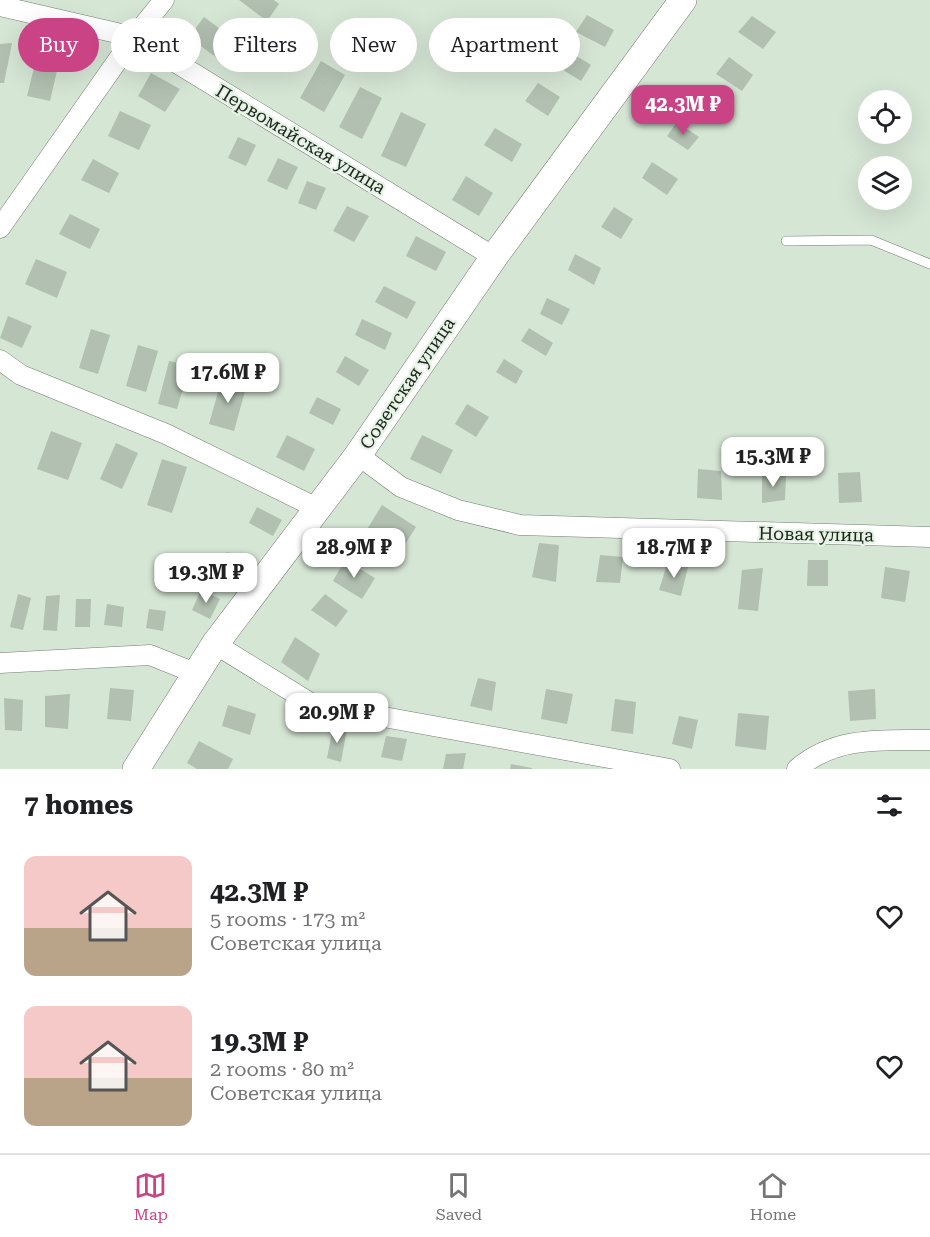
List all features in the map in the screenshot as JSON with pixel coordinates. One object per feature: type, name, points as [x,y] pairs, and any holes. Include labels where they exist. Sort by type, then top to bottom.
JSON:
[{"type":"street","points":[[149,18],[164,0]]},
{"type":"street","name":"Советская улица","points":[[136,769],[215,644],[319,509],[494,257],[683,0]]},
{"type":"street","name":"Первомайская улица","points":[[0,6],[111,32]]},
{"type":"street","points":[[0,228],[111,70]]},
{"type":"street","name":"Первомайская улица","points":[[191,72],[494,257]]},
{"type":"street","points":[[0,360],[21,375],[166,434],[319,509]]},
{"type":"street","name":"Новая улица","points":[[358,455],[401,487],[458,510],[520,525],[930,537]]},
{"type":"street","points":[[215,644],[312,704],[624,765],[670,769]]},
{"type":"street","points":[[0,663],[150,655],[195,673]]},
{"type":"street","points":[[797,769],[836,746],[858,741],[930,740]]},
{"type":"lane","points":[[786,241],[871,240],[930,264]]},
{"type":"building","points":[[239,0],[274,0],[279,4],[269,18],[263,18]]},
{"type":"building","points":[[587,15],[614,30],[605,47],[580,34],[580,26]]},
{"type":"building","points":[[752,16],[776,32],[763,49],[738,32]]},
{"type":"building","points":[[204,17],[213,24],[213,55],[201,46],[201,21]]},
{"type":"building","points":[[12,43],[4,83],[0,83],[0,44]]},
{"type":"building","points":[[729,57],[753,75],[742,91],[716,74]]},
{"type":"building","points":[[580,58],[591,65],[581,81],[566,72],[580,72]]},
{"type":"building","points":[[321,61],[330,66],[330,72],[340,72],[345,75],[324,112],[300,98],[315,72],[318,72]]},
{"type":"building","points":[[33,72],[57,72],[50,101],[27,96]]},
{"type":"building","points":[[151,73],[180,89],[165,112],[138,96]]},
{"type":"building","points":[[538,83],[560,97],[548,116],[525,101]]},
{"type":"building","points":[[700,85],[721,100],[711,113],[690,98]]},
{"type":"building","points":[[360,87],[382,98],[362,139],[339,127]]},
{"type":"building","points":[[120,111],[151,125],[139,150],[108,136]]},
{"type":"building","points":[[401,112],[426,124],[406,167],[381,156]]},
{"type":"building","points":[[677,122],[699,137],[688,150],[667,136]]},
{"type":"building","points":[[495,128],[522,144],[512,162],[484,145]]},
{"type":"building","points":[[238,137],[256,145],[246,166],[228,158]]},
{"type":"building","points":[[278,158],[298,167],[287,190],[267,181]]},
{"type":"building","points":[[93,159],[119,173],[109,193],[81,180]]},
{"type":"building","points":[[652,162],[678,179],[667,195],[642,178]]},
{"type":"building","points":[[466,176],[493,193],[479,216],[452,200]]},
{"type":"building","points":[[307,181],[326,188],[316,210],[298,203]]},
{"type":"building","points":[[347,206],[369,216],[354,242],[333,231]]},
{"type":"building","points":[[614,207],[633,219],[621,239],[601,227]]},
{"type":"building","points":[[70,214],[100,229],[90,249],[59,234]]},
{"type":"building","points":[[416,236],[446,252],[436,271],[406,256]]},
{"type":"building","points":[[575,254],[601,268],[594,285],[568,270]]},
{"type":"building","points":[[36,259],[67,272],[57,298],[25,284]]},
{"type":"building","points":[[384,286],[416,302],[407,319],[375,302]]},
{"type":"building","points":[[547,298],[570,309],[562,325],[540,314]]},
{"type":"building","points":[[8,316],[32,326],[22,348],[0,338]]},
{"type":"building","points":[[362,319],[392,333],[385,350],[355,335]]},
{"type":"building","points":[[529,328],[553,343],[546,356],[521,341]]},
{"type":"building","points":[[91,329],[110,335],[98,374],[79,368]]},
{"type":"building","points":[[138,345],[158,351],[146,392],[126,386]]},
{"type":"building","points":[[345,356],[369,370],[359,386],[336,372]]},
{"type":"building","points":[[504,359],[523,371],[516,384],[496,372]]},
{"type":"building","points":[[169,361],[190,365],[177,409],[158,404]]},
{"type":"building","points":[[222,378],[247,384],[234,431],[209,424]]},
{"type":"building","points":[[317,397],[341,409],[333,425],[309,413]]},
{"type":"building","points":[[467,404],[489,417],[476,437],[455,424]]},
{"type":"building","points":[[51,431],[82,443],[68,480],[37,469]]},
{"type":"building","points":[[287,435],[315,449],[304,471],[276,457]]},
{"type":"building","points":[[422,435],[453,450],[441,474],[410,459]]},
{"type":"building","points":[[116,443],[138,453],[122,489],[100,479]]},
{"type":"building","points":[[162,459],[187,467],[172,513],[147,505]]},
{"type":"building","points":[[698,469],[721,471],[722,500],[697,498]]},
{"type":"building","points":[[860,472],[862,502],[839,503],[838,473]]},
{"type":"building","points":[[762,475],[786,476],[785,500],[762,503]]},
{"type":"building","points":[[382,505],[416,527],[400,552],[366,531]]},
{"type":"building","points":[[257,507],[282,520],[273,536],[249,523]]},
{"type":"building","points":[[539,543],[559,545],[556,582],[532,577]]},
{"type":"building","points":[[227,552],[251,563],[244,581],[219,571]]},
{"type":"building","points":[[600,555],[623,557],[620,583],[596,582]]},
{"type":"building","points":[[345,560],[375,578],[362,599],[333,581]]},
{"type":"building","points":[[808,560],[828,560],[828,586],[807,586]]},
{"type":"building","points":[[668,561],[688,567],[681,596],[659,590]]},
{"type":"building","points":[[885,567],[910,571],[905,602],[881,598]]},
{"type":"building","points":[[763,568],[758,611],[738,609],[742,570]]},
{"type":"building","points":[[201,590],[220,599],[210,619],[192,610]]},
{"type":"building","points":[[18,594],[31,598],[23,630],[10,627]]},
{"type":"building","points":[[325,594],[348,611],[336,627],[311,610]]},
{"type":"building","points":[[60,595],[57,631],[43,630],[46,596]]},
{"type":"building","points":[[76,599],[91,599],[90,627],[75,627]]},
{"type":"building","points":[[107,604],[124,607],[122,627],[104,625]]},
{"type":"building","points":[[149,609],[166,611],[163,631],[146,628]]},
{"type":"building","points":[[295,637],[320,654],[308,681],[281,662]]},
{"type":"building","points":[[478,678],[496,682],[492,711],[470,706]]},
{"type":"building","points":[[110,688],[134,690],[131,721],[107,719]]},
{"type":"building","points":[[546,689],[573,694],[567,724],[541,719]]},
{"type":"building","points":[[875,689],[876,719],[850,721],[848,691]]},
{"type":"building","points":[[70,694],[68,729],[45,727],[45,696]]},
{"type":"building","points":[[4,698],[23,700],[22,731],[5,730]]},
{"type":"building","points":[[615,699],[636,702],[633,734],[611,731]]},
{"type":"building","points":[[228,705],[256,714],[250,735],[222,726]]},
{"type":"building","points":[[738,713],[769,716],[766,750],[735,746]]},
{"type":"building","points":[[679,716],[698,720],[692,749],[672,744]]},
{"type":"building","points":[[333,727],[347,729],[341,762],[327,758]]},
{"type":"building","points":[[386,736],[407,739],[402,761],[381,757]]},
{"type":"building","points":[[199,741],[233,759],[228,769],[197,769],[187,763]]},
{"type":"building","points":[[466,753],[463,769],[443,769],[446,754]]},
{"type":"building","points":[[511,764],[532,768],[532,769],[510,769]]}]
